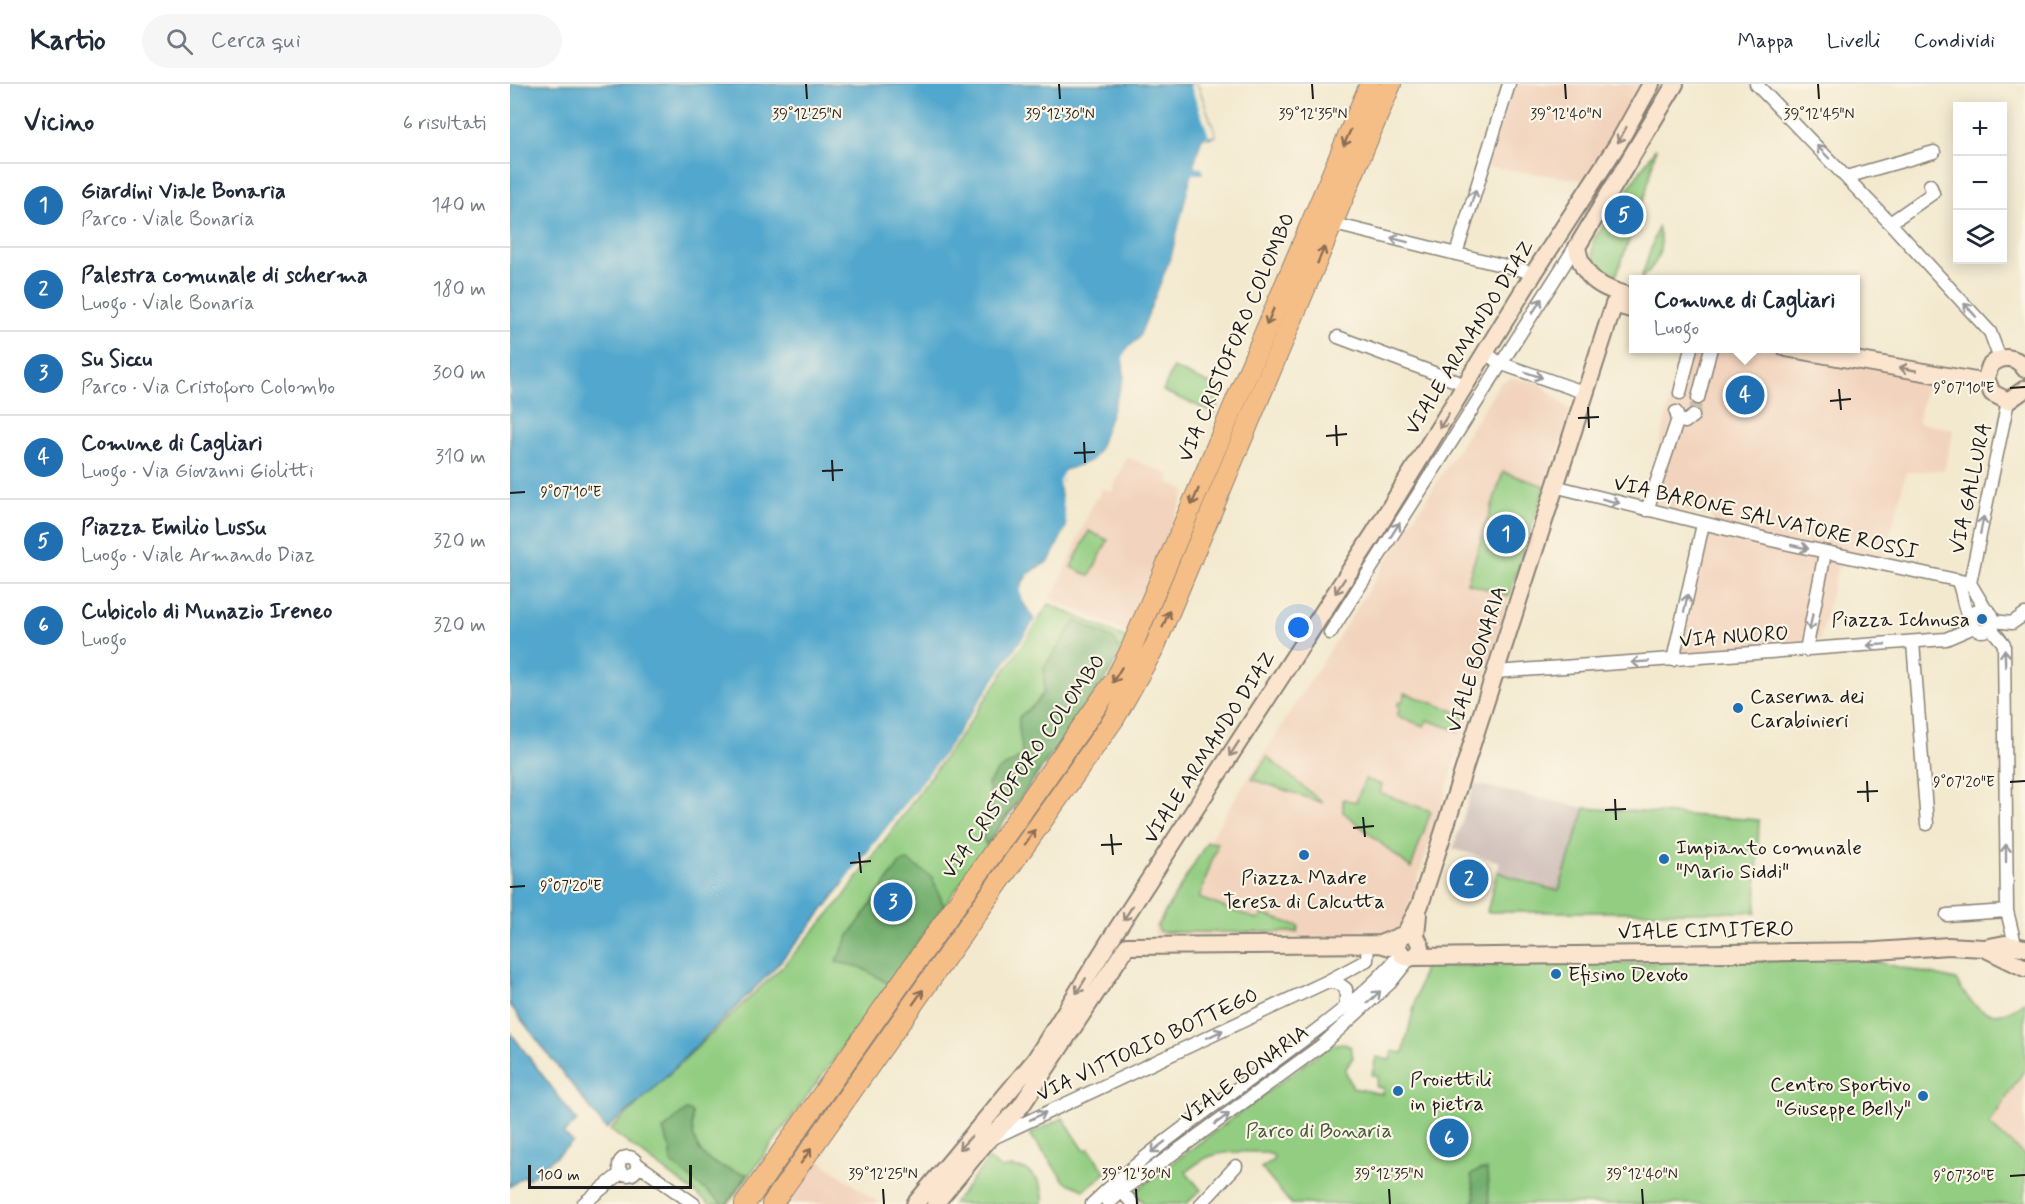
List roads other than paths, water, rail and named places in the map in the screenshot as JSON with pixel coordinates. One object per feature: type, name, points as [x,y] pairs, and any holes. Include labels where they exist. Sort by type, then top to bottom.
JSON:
[{"type":"main road","name":"VIA CRISTOFORO COLOMBO","points":[[745,1204],[1115,680],[1130,651],[1370,84]]},
{"type":"main road","name":"VIA CRISTOFORO COLOMBO","points":[[772,1204],[1114,718],[1136,683],[1155,646],[1392,84]]},
{"type":"main road","name":"VIALE ARMANDO DIAZ","points":[[915,1204],[1035,1060],[1112,937],[1370,540],[1534,273],[1617,145],[1651,84]]},
{"type":"main road","name":"VIALE ARMANDO DIAZ","points":[[1581,237],[1675,84]]},
{"type":"main road","points":[[1581,237],[1577,247],[1584,270],[1602,288],[1625,303]]},
{"type":"main road","name":"VIALE BONARIA","points":[[1410,948],[1420,905],[1554,486],[1586,393],[1597,376],[1625,303]]},
{"type":"main road","points":[[1817,353],[1987,383]]},
{"type":"main road","points":[[1852,353],[1867,361]]},
{"type":"main road","points":[[2024,366],[2013,358],[2000,359],[1990,366],[1987,383],[1994,395],[2008,401],[2025,389]]},
{"type":"main road","points":[[1112,937],[1127,946],[1374,945]]},
{"type":"main road","name":"VIALE CIMITERO","points":[[1374,945],[1410,948],[1984,948],[2020,946]]},
{"type":"main road","points":[[935,1204],[986,1142],[1021,1106],[1048,1069],[1127,946]]},
{"type":"main road","points":[[1984,948],[2025,968]]},
{"type":"street","points":[[1456,254],[1509,84]]},
{"type":"street","points":[[1756,84],[1990,332],[2000,359]]},
{"type":"street","points":[[1846,177],[1934,153]]},
{"type":"street","points":[[1890,224],[1933,193],[1930,185]]},
{"type":"street","points":[[1334,224],[1534,273]]},
{"type":"street","name":"VIALE ARMANDO DIAZ","points":[[1330,633],[1499,363],[1581,237]]},
{"type":"street","points":[[1338,337],[1466,385]]},
{"type":"street","points":[[1485,352],[1499,363],[1586,393]]},
{"type":"street","points":[[1680,393],[1690,353]]},
{"type":"street","points":[[1698,398],[1710,353]]},
{"type":"street","name":"VIA GALLURA","points":[[1970,582],[2008,401]]},
{"type":"street","points":[[1647,510],[1677,416],[1685,422],[1693,416]]},
{"type":"street","name":"VIA BARONE SALVATORE ROSSI","points":[[1554,486],[1703,525],[1825,553],[1970,582]]},
{"type":"street","points":[[1673,660],[1703,525]]},
{"type":"street","points":[[1806,650],[1825,553]]},
{"type":"street","points":[[1957,580],[1962,589],[1966,614],[1972,624],[1982,631],[1990,619]]},
{"type":"street","points":[[1970,582],[2004,644],[2007,911],[2020,946]]},
{"type":"street","points":[[1972,624],[1976,611],[1990,619],[2012,623],[2025,614]]},
{"type":"street","name":"VIA NUORO","points":[[1495,672],[1946,639],[1972,624]]},
{"type":"street","points":[[1913,642],[1927,824]]},
{"type":"street","points":[[1947,915],[2007,911]]},
{"type":"street","name":"VIA VITTORIO BOTTEGO","points":[[986,1142],[1326,982],[1367,960],[1374,945]]},
{"type":"street","name":"VIALE BONARIA","points":[[1108,1204],[1118,1187],[1329,1021],[1410,948]]},
{"type":"street","name":"VIALE BONARIA","points":[[1092,1204],[1322,1045],[1390,983],[1410,948]]},
{"type":"street","points":[[1326,982],[1338,983],[1346,989],[1346,1005]]},
{"type":"street","points":[[583,1204],[621,1173],[618,1166],[622,1159],[630,1157],[694,1204]]},
{"type":"street","points":[[1201,1204],[1236,1166]]},
{"type":"street","points":[[1118,1187],[1133,1204]]},
{"type":"water","points":[[510,84],[1197,84],[1216,136],[1202,139],[1194,166],[1204,169],[1202,174],[1192,175],[1172,255],[1139,339],[1126,350],[1123,368],[1125,376],[1099,450],[1092,461],[1064,471],[1060,490],[1067,513],[1067,526],[1050,561],[1035,569],[1022,582],[1021,598],[1035,620],[942,756],[813,923],[773,970],[646,1096],[606,1129],[510,1005]]},
{"type":"water","points":[[510,1032],[577,1121],[563,1134],[573,1142],[527,1180],[524,1176],[510,1187]]},
{"type":"tunnel","points":[[1693,416],[1698,398]]},
{"type":"place","name":"Piazza Emilio Lussu","points":[[1624,215]]},
{"type":"place","name":"Comune di Cagliari","points":[[1745,395]]},
{"type":"place","name":"Giardini Viale Bonaria","points":[[1506,534]]},
{"type":"place","name":"Piazza Ichnusa","points":[[1982,619]]},
{"type":"place","name":"Caserma dei Carabinieri","points":[[1738,708]]},
{"type":"place","name":"Piazza Madre Teresa di Calcutta","points":[[1304,855]]},
{"type":"place","name":"Impianto comunale \"Mario Siddi\"","points":[[1664,859]]},
{"type":"place","name":"Palestra comunale di scherma","points":[[1469,879]]},
{"type":"place","name":"Su Siccu","points":[[893,902]]},
{"type":"place","name":"Efisino Devoto","points":[[1556,974]]},
{"type":"place","name":"Proiettili in pietra","points":[[1398,1091]]},
{"type":"place","name":"Centro Sportivo \"Giuseppe Belly\"","points":[[1923,1096]]},
{"type":"place","name":"Cubicolo di Munazio Ireneo","points":[[1449,1138]]},
{"type":"park label","name":"Parco di Bonaria","points":[[1319,1130]]}]
